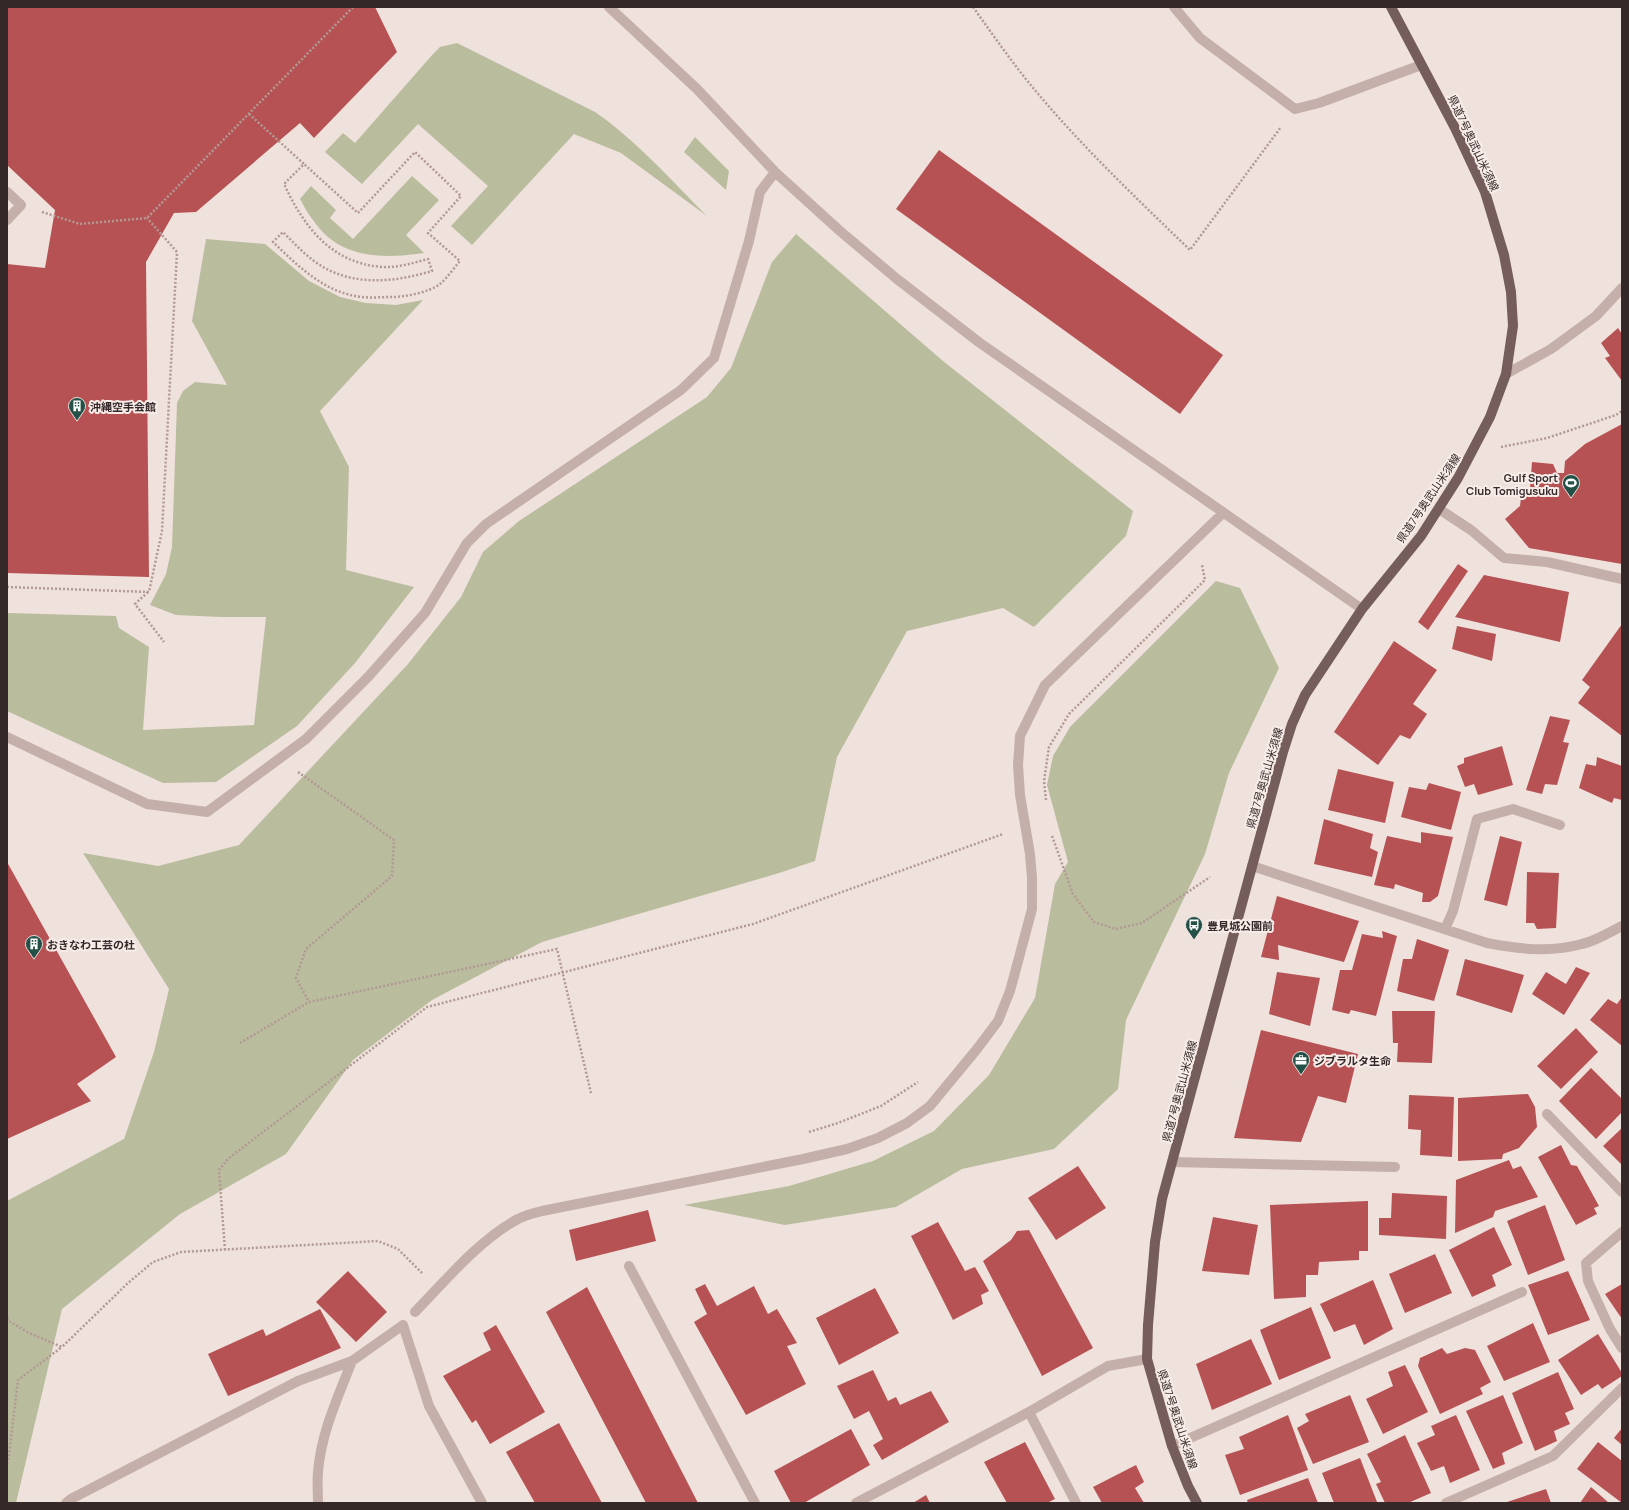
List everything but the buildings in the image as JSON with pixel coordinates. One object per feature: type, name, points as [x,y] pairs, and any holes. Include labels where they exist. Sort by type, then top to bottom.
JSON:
[{"type":"main road","name":"県道7号奥武山米須線","points":[[1197,1503],[1188,1486],[1172,1446],[1147,1359],[1148,1325],[1155,1242],[1162,1199],[1283,752],[1292,724],[1305,696],[1362,609],[1421,536],[1473,453],[1490,417],[1506,374],[1513,326],[1511,292],[1504,255],[1485,192],[1455,128],[1391,7]]},
{"type":"street","points":[[609,7],[626,21],[697,89],[775,172],[840,231],[897,279],[980,342],[1362,609]]},
{"type":"street","points":[[1174,7],[1200,38],[1295,109],[1319,103],[1421,65]]},
{"type":"street","points":[[7,737],[147,804],[207,812],[280,760],[306,739],[368,677],[425,612],[467,543],[486,524],[681,390],[714,358],[749,241],[760,192],[775,172]]},
{"type":"street","points":[[7,192],[21,205],[7,220]]},
{"type":"street","points":[[1506,374],[1551,349],[1596,316],[1622,288]]},
{"type":"street","points":[[1439,508],[1471,530],[1504,558],[1547,562],[1622,579]]},
{"type":"street","points":[[415,1312],[438,1288],[497,1233],[519,1218],[542,1211],[804,1160],[847,1149],[878,1138],[908,1123],[930,1106],[977,1050],[998,1021],[1010,991],[1032,909],[1032,878],[1020,795],[1018,765],[1020,736],[1045,685],[1224,513]]},
{"type":"street","points":[[1445,929],[1453,911],[1477,819],[1513,809],[1560,826]]},
{"type":"street","points":[[1252,866],[1445,929],[1494,944],[1518,949],[1549,950],[1583,944],[1622,926]]},
{"type":"street","points":[[1547,1114],[1622,1192]]},
{"type":"street","points":[[1172,1162],[1394,1167]]},
{"type":"street","points":[[1622,1232],[1586,1263],[1588,1281],[1610,1329],[1622,1348]]},
{"type":"street","points":[[629,1266],[754,1503]]},
{"type":"street","points":[[1172,1446],[1522,1292]]},
{"type":"street","points":[[66,1503],[71,1499],[298,1381],[352,1361],[403,1325],[429,1406],[482,1503]]},
{"type":"street","points":[[856,1503],[1029,1412],[1108,1366],[1147,1359]]},
{"type":"street","points":[[318,1503],[318,1474],[321,1446],[332,1412],[352,1361]]},
{"type":"street","points":[[1446,1503],[1553,1456],[1622,1388]]},
{"type":"street","points":[[1029,1412],[1076,1503]]},
{"type":"path","points":[[21,205],[80,224],[147,218],[353,7]]},
{"type":"path","points":[[973,7],[1025,79],[1126,189],[1190,250],[1295,109]]},
{"type":"path","points":[[249,114],[358,213],[415,152],[461,196],[428,233],[460,261],[439,285],[402,297],[363,297],[345,294],[309,276],[273,242],[283,232],[302,252],[315,262],[330,271],[347,276],[380,280],[408,278],[432,271],[428,259],[406,265],[383,267],[360,263],[343,256],[320,241],[295,208],[284,184],[304,164]]},
{"type":"path","points":[[147,218],[177,252],[162,531],[149,592],[135,604],[164,642]]},
{"type":"path","points":[[1473,453],[1547,438],[1616,415],[1622,411]]},
{"type":"path","points":[[1046,804],[1044,781],[1049,747],[1069,714],[1205,580],[1202,565],[1206,561]]},
{"type":"path","points":[[7,587],[149,592]]},
{"type":"path","points":[[280,760],[394,840],[392,876],[306,949],[296,978],[309,1002]]},
{"type":"path","points":[[1026,832],[1049,827],[1073,894],[1094,922],[1116,929],[1142,922],[1210,876]]},
{"type":"path","points":[[225,1250],[219,1170],[229,1158],[427,1007],[753,924],[1004,834],[1005,841]]},
{"type":"path","points":[[240,1043],[309,1002],[358,990],[557,949],[591,1093]]},
{"type":"path","points":[[806,1133],[838,1124],[881,1106],[923,1078]]},
{"type":"path","points":[[7,1464],[18,1380],[62,1347],[128,1282],[154,1262],[181,1252],[378,1241],[398,1249],[438,1288]]},
{"type":"path","points":[[7,1318],[9,1321],[29,1333],[62,1347]]},
{"type":"green space","points":[[457,43],[595,112],[639,148],[707,216],[621,153],[574,134],[472,245],[451,226],[488,186],[418,124],[362,184],[325,152],[343,133],[355,143],[440,47]]},
{"type":"green space","points":[[695,137],[729,171],[726,190],[684,152]]},
{"type":"green space","points":[[412,176],[439,200],[406,235],[424,253],[393,256],[362,253],[348,249],[335,242],[324,233],[309,215],[300,199],[311,186],[336,210],[330,218],[353,239]]},
{"type":"green space","points":[[796,234],[943,361],[1133,511],[1126,536],[1034,627],[1003,608],[907,631],[837,757],[815,861],[776,874],[542,942],[432,1000],[353,1060],[286,1154],[180,1214],[62,1309],[16,1503],[7,1503],[7,1201],[124,1139],[154,1052],[169,989],[83,853],[158,866],[239,845],[408,664],[461,597],[483,552],[519,521],[707,397],[731,368],[772,262]]},
{"type":"green space","points":[[206,239],[265,244],[309,281],[340,297],[366,303],[396,305],[423,300],[320,411],[349,467],[346,570],[414,587],[355,663],[297,726],[216,782],[163,783],[7,711],[7,613],[116,616],[119,628],[149,647],[143,730],[254,725],[266,617],[176,615],[150,605],[166,574],[172,547],[177,403],[183,391],[195,382],[227,385],[192,321]]},
{"type":"green space","points":[[1216,581],[1240,588],[1279,668],[1229,773],[1205,854],[1126,1020],[1118,1089],[1054,1149],[962,1169],[896,1207],[785,1225],[684,1205],[789,1186],[873,1161],[934,1131],[989,1075],[1035,998],[1055,884],[1068,862],[1047,785],[1053,756],[1070,727]]},
{"type":"place","name":"沖縄空手会館","points":[[77,421]]},
{"type":"place","name":"Gulf Sport Club Tomigusuku","points":[[1571,498]]},
{"type":"place","name":"豊見城公園前","points":[[1194,940]]},
{"type":"place","name":"おきなわ工芸の杜","points":[[34,959]]},
{"type":"place","name":"ジブラルタ生命","points":[[1301,1075]]}]
